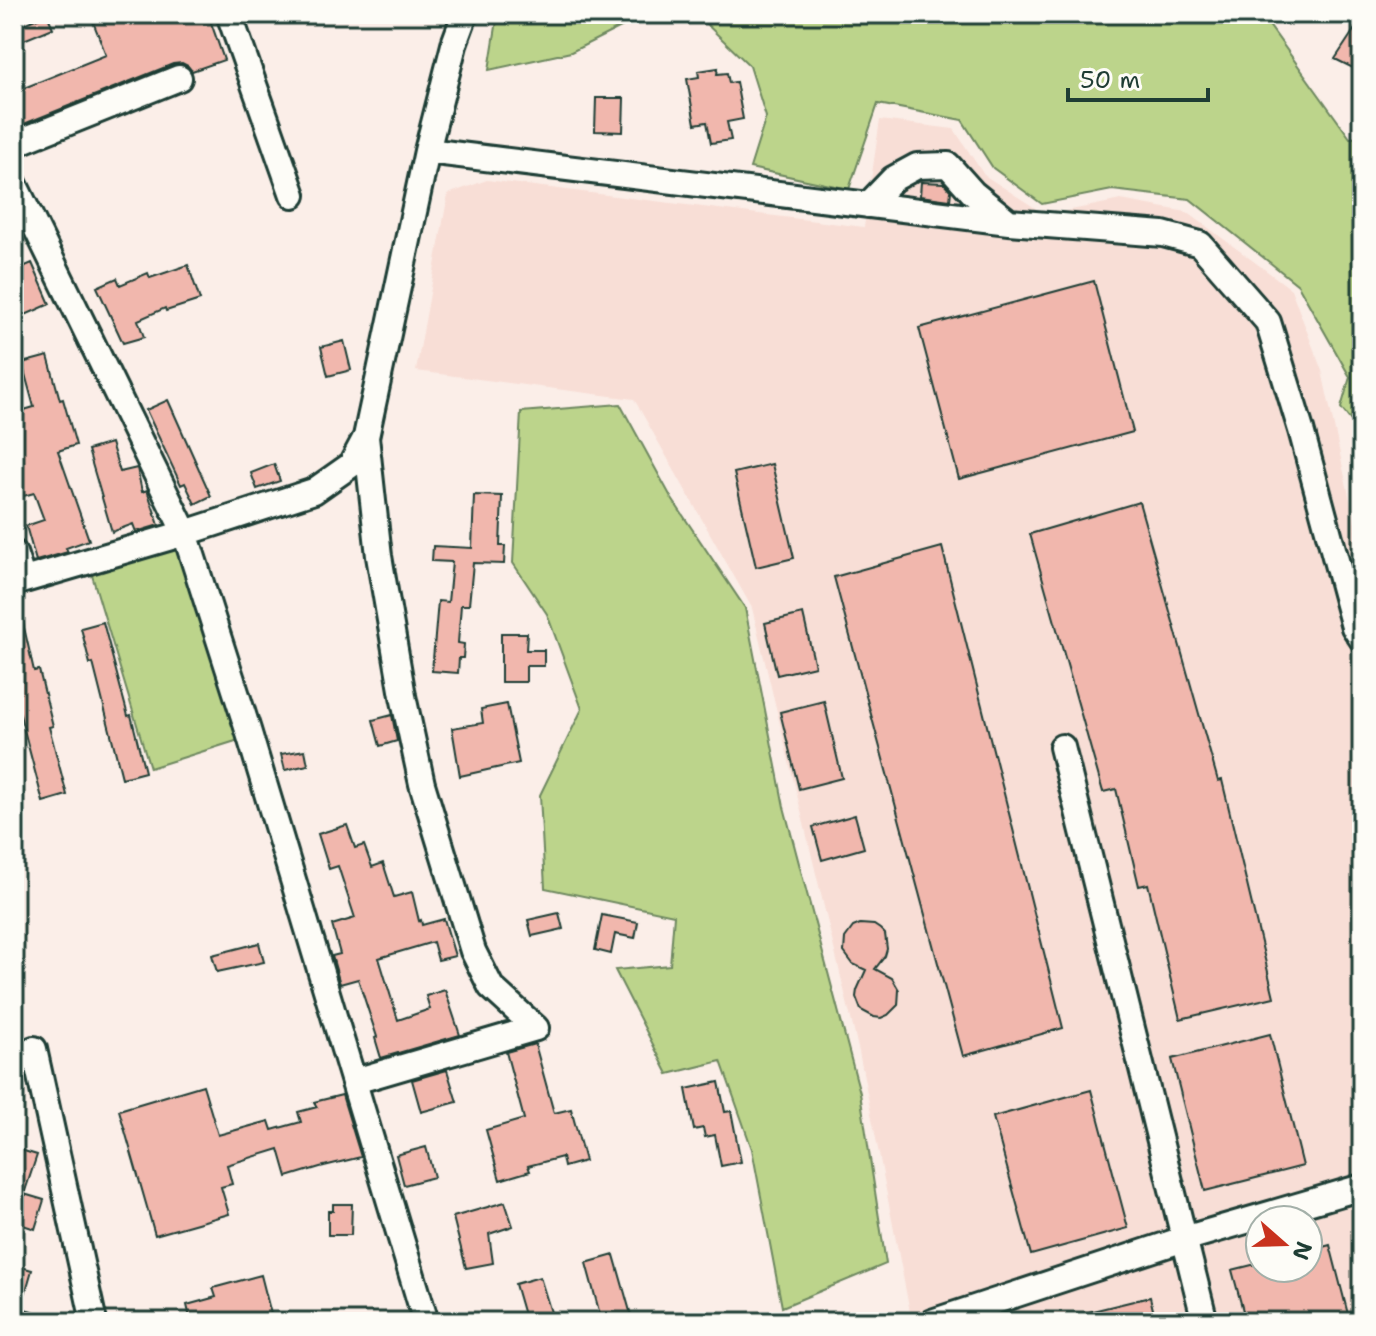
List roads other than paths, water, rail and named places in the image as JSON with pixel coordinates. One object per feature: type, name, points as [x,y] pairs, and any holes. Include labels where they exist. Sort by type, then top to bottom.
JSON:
[{"type":"street","points":[[229,14],[293,195]]},
{"type":"street","points":[[14,553],[18,582],[314,491],[351,465],[366,437],[427,151],[455,41],[465,14]]},
{"type":"street","points":[[14,144],[179,78]]},
{"type":"street","points":[[427,151],[1009,222],[1163,234],[1200,244],[1268,322],[1301,430],[1354,627],[1362,639]]},
{"type":"street","points":[[868,205],[893,179],[917,166],[948,165],[973,193],[1009,222]]},
{"type":"street","points":[[16,194],[185,533],[248,730],[426,1322]]},
{"type":"street","points":[[355,1081],[536,1028],[491,987],[473,951],[422,784],[379,556],[366,437]]},
{"type":"street","points":[[1062,747],[1205,1322]]},
{"type":"street","points":[[34,1049],[94,1322]]},
{"type":"street","points":[[932,1322],[1184,1239],[1362,1187]]}]
